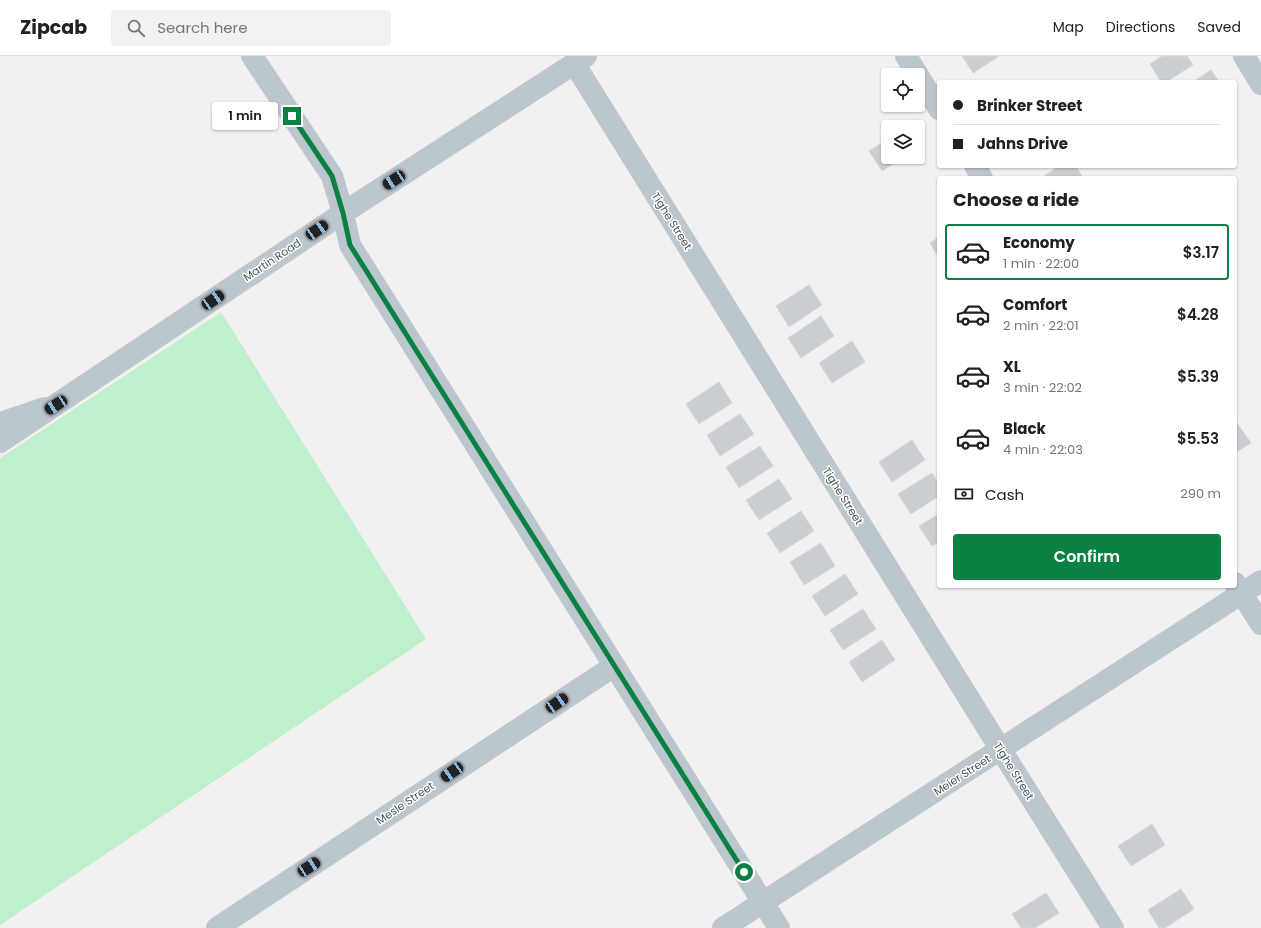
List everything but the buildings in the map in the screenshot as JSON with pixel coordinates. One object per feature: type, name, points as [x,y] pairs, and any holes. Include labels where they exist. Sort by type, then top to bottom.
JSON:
[{"type":"street","points":[[252,56],[332,176],[343,213],[350,245],[779,928]]},
{"type":"street","points":[[906,56],[937,106]]},
{"type":"street","points":[[1244,56],[1261,84]]},
{"type":"street","name":"Martin Road","points":[[0,442],[343,213],[580,60]]},
{"type":"street","name":"Tighe Street","points":[[580,60],[1001,750],[1113,928]]},
{"type":"street","points":[[0,423],[56,405]]},
{"type":"street","name":"Meier Street","points":[[723,928],[1001,750],[1238,588],[1261,581]]},
{"type":"street","points":[[1238,588],[1261,624]]},
{"type":"street","name":"Mesle Street","points":[[217,928],[614,666]]},
{"type":"green space","points":[[221,312],[426,639],[0,925],[0,458]]},
{"type":"route","points":[[292,116],[332,176],[343,213],[350,245],[744,872]]}]
